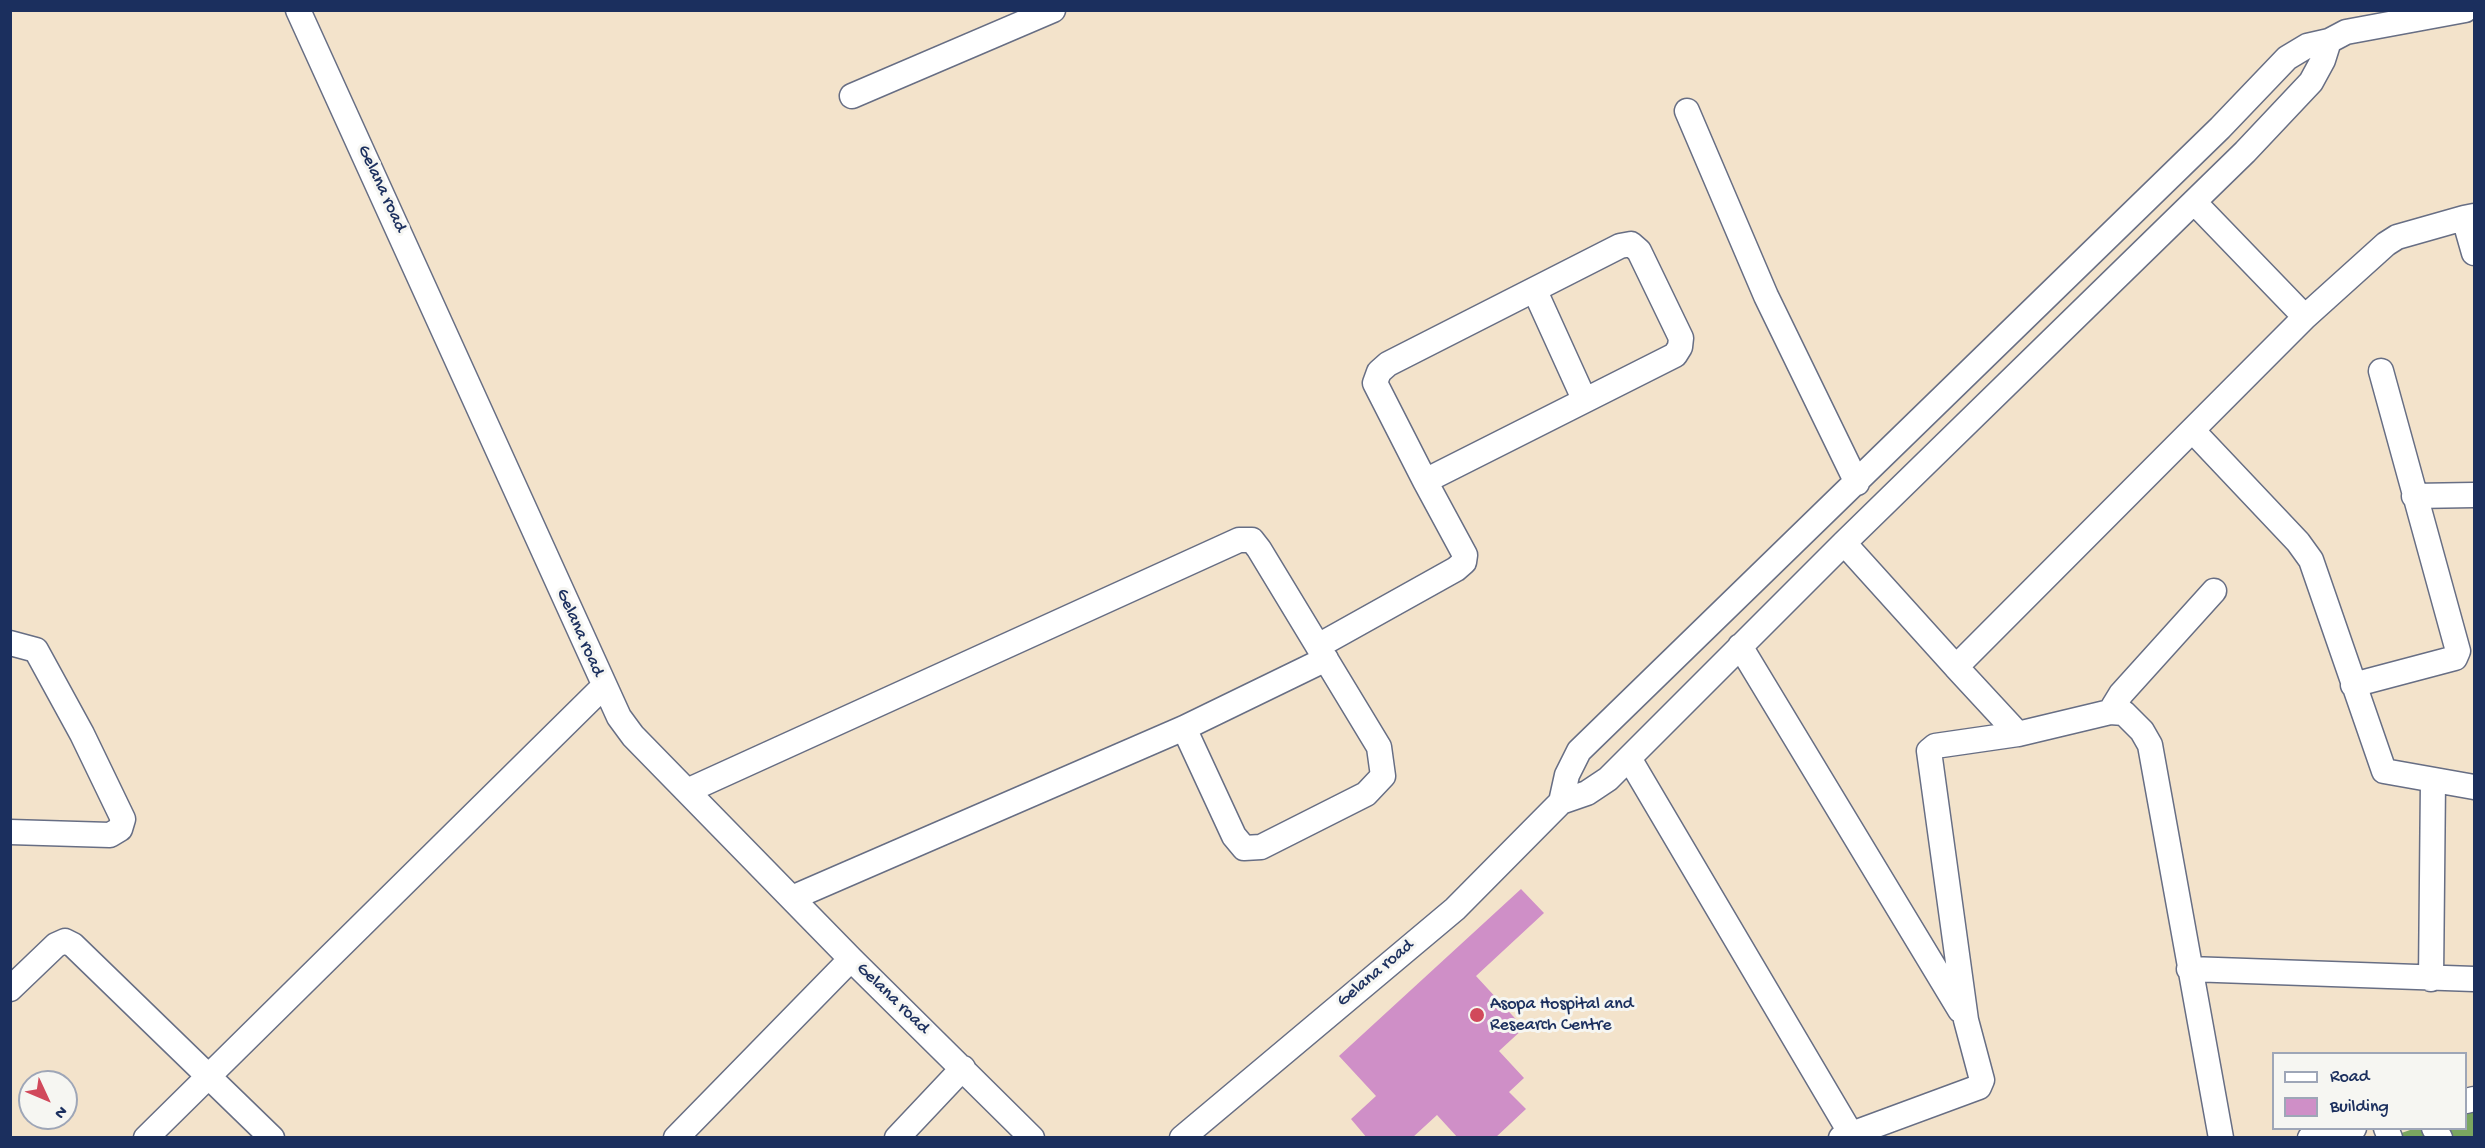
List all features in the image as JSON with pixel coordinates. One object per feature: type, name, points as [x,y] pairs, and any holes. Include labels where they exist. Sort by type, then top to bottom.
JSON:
[{"type":"street","name":"Gelana road","points":[[298,10],[433,302],[603,687],[633,736],[851,959],[1032,1137]]},
{"type":"street","points":[[852,96],[1053,10]]},
{"type":"street","points":[[1561,802],[1567,775],[1579,751],[2220,128],[2287,58],[2307,46],[2329,41],[2346,32],[2464,10]]},
{"type":"street","points":[[1561,802],[1587,793],[1608,779],[1844,543],[2195,202],[2311,82],[2323,60],[2329,41]]},
{"type":"street","points":[[1687,111],[1766,296],[1857,483]]},
{"type":"street","points":[[2220,128],[2245,152]]},
{"type":"street","points":[[2195,202],[2305,317]]},
{"type":"street","points":[[1956,667],[2305,317],[2386,244],[2397,237],[2469,217],[2475,254]]},
{"type":"street","points":[[792,898],[1184,728],[1322,653],[1456,569],[1464,562],[1465,555],[1425,481],[1375,383],[1379,372],[1388,364],[1620,246],[1630,244],[1639,251],[1680,338],[1680,347],[1675,355],[1425,481]]},
{"type":"street","points":[[1535,291],[1584,399]]},
{"type":"street","points":[[2353,685],[2455,658],[2458,651],[2381,371]]},
{"type":"street","points":[[2193,430],[2298,542],[2311,560],[2384,771],[2475,787]]},
{"type":"street","points":[[2414,496],[2475,495]]},
{"type":"street","points":[[687,791],[1239,540],[1252,540],[1259,549],[1379,747],[1383,776],[1366,794],[1261,847],[1244,848],[1234,836],[1184,728]]},
{"type":"street","points":[[1844,543],[2018,734]]},
{"type":"street","points":[[2110,712],[2121,694],[2214,591]]},
{"type":"street","points":[[10,644],[36,650],[82,734],[123,819],[120,829],[110,835],[10,832]]},
{"type":"street","points":[[1740,646],[1966,1020]]},
{"type":"street","points":[[146,1137],[603,687]]},
{"type":"street","points":[[1629,758],[1846,1136],[1979,1088],[1982,1080],[1966,1020],[1929,751],[1935,746],[2018,734],[2110,712],[2124,713],[2142,730],[2150,745],[2221,1137]]},
{"type":"street","points":[[2432,980],[2433,781]]},
{"type":"street","name":"Gelana road","points":[[1182,1137],[1455,909],[1561,802]]},
{"type":"street","points":[[10,989],[56,945],[65,941],[73,945],[272,1137]]},
{"type":"street","points":[[676,1137],[851,959]]},
{"type":"street","points":[[2189,969],[2432,980],[2475,979]]},
{"type":"street","points":[[897,1137],[963,1068]]},
{"type":"street","points":[[2323,1136],[2346,1130]]},
{"type":"green space","points":[[2474,1107],[2474,1137],[2387,1138],[2410,1130],[2467,1130],[2467,1110]]},
{"type":"building","points":[[1521,889],[1544,913],[1476,976],[1524,1028],[1499,1051],[1524,1078],[1509,1092],[1526,1109],[1495,1138],[1458,1138],[1437,1115],[1412,1138],[1367,1138],[1351,1119],[1376,1096],[1339,1056]]},
{"type":"place","name":"Asopa Hospital and Research Centre","points":[[1477,1015]]}]
